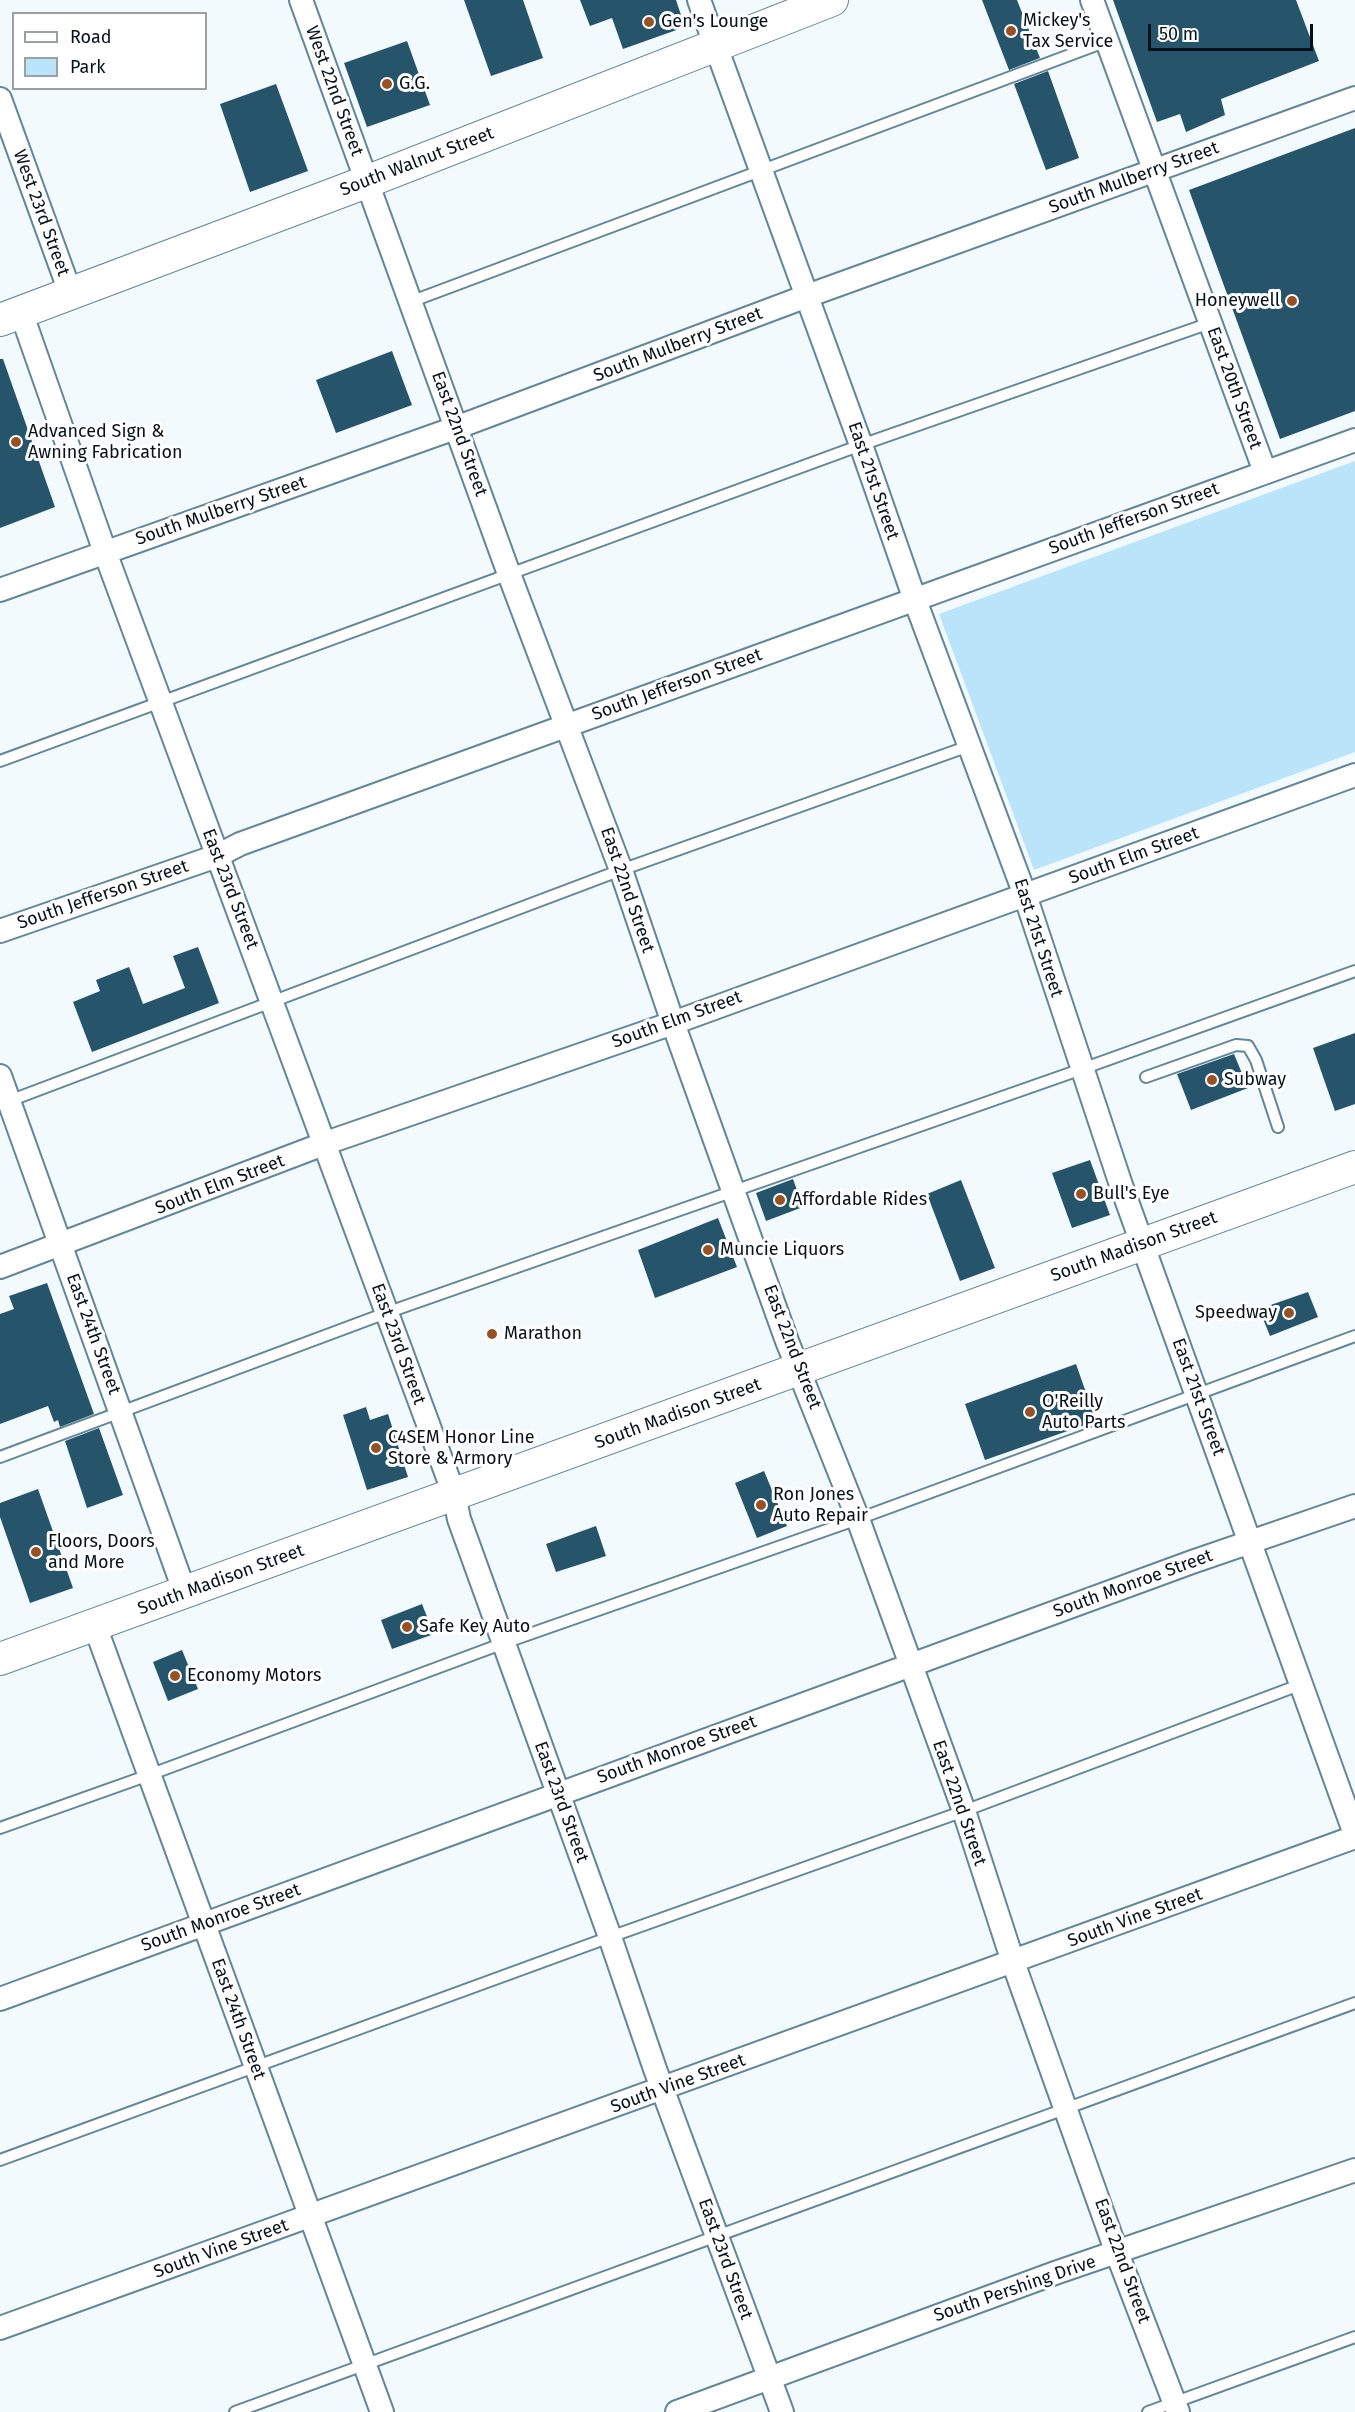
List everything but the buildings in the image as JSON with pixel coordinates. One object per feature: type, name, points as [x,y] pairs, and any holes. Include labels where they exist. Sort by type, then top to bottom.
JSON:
[{"type":"main road","name":"South Walnut Street","points":[[10,316],[366,182],[832,0]]},
{"type":"main road","name":"South Madison Street","points":[[0,1659],[1355,1167]]},
{"type":"street","name":"West 22nd Street","points":[[301,0],[366,182]]},
{"type":"street","name":"East 21st Street","points":[[699,0],[915,600],[1025,895],[1142,1244],[1355,1836]]},
{"type":"street","name":"East 20th Street","points":[[1092,0],[1265,472]]},
{"type":"street","name":"South Mulberry Street","points":[[0,590],[458,428],[807,296],[1355,98]]},
{"type":"street","name":"West 23rd Street","points":[[0,99],[70,292]]},
{"type":"street","name":"East 22nd Street","points":[[366,182],[458,428],[509,574],[568,724],[787,1341],[858,1519],[909,1665],[964,1811],[1014,1962],[1117,2253],[1177,2407]]},
{"type":"street","name":"East 23rd Street","points":[[10,316],[105,552],[326,1143],[386,1313],[454,1494],[459,1519],[610,1937],[662,2089],[782,2412]]},
{"type":"street","name":"South Jefferson Street","points":[[0,931],[217,855],[240,844],[568,724],[1355,440]]},
{"type":"street","name":"South Elm Street","points":[[0,1267],[326,1143],[673,1023],[1355,775]]},
{"type":"street","name":"East 24th Street","points":[[0,1076],[184,1593]]},
{"type":"street","name":"South Monroe Street","points":[[0,1999],[909,1665],[1355,1506]]},
{"type":"street","name":"East 24th Street","points":[[95,1626],[382,2412]]},
{"type":"street","name":"South Vine Street","points":[[0,2328],[1014,1962],[1355,1836]]},
{"type":"street","name":"South Pershing Drive","points":[[677,2412],[1055,2273],[1355,2170]]},
{"type":"lane","points":[[410,302],[1107,41]]},
{"type":"lane","points":[[0,761],[861,445],[1210,323]]},
{"type":"lane","points":[[9,1101],[621,870],[969,746]]},
{"type":"lane","points":[[0,1456],[386,1313],[1082,1070],[1355,971]]},
{"type":"lane","points":[[1146,1077],[1236,1045],[1248,1046],[1256,1060],[1278,1127]]},
{"type":"lane","points":[[0,1828],[504,1643],[858,1519],[1355,1336]]},
{"type":"lane","points":[[0,2160],[610,1937],[964,1811],[1302,1684]]},
{"type":"lane","points":[[235,2412],[1355,2003]]},
{"type":"lane","points":[[1148,2412],[1177,2407],[1355,2337]]},
{"type":"green space","points":[[1355,461],[1355,752],[1034,870],[939,614]]},
{"type":"place","name":"Gen's Lounge","points":[[649,22]]},
{"type":"place","name":"Mickey's Tax Service","points":[[1011,31]]},
{"type":"place","name":"G.G.","points":[[387,84]]},
{"type":"place","name":"Honeywell","points":[[1292,301]]},
{"type":"place","name":"Advanced Sign & Awning Fabrication","points":[[16,442]]},
{"type":"place","name":"Subway","points":[[1212,1080]]},
{"type":"place","name":"Bull's Eye","points":[[1081,1194]]},
{"type":"place","name":"Affordable Rides","points":[[780,1200]]},
{"type":"place","name":"Muncie Liquors","points":[[708,1250]]},
{"type":"place","name":"Speedway","points":[[1289,1313]]},
{"type":"place","name":"Marathon","points":[[492,1334]]},
{"type":"place","name":"O'Reilly Auto Parts","points":[[1030,1412]]},
{"type":"place","name":"C4SEM Honor Line Store & Armory","points":[[376,1448]]},
{"type":"place","name":"Ron Jones Auto Repair","points":[[761,1505]]},
{"type":"place","name":"Floors, Doors and More","points":[[36,1552]]},
{"type":"place","name":"Safe Key Auto","points":[[407,1627]]},
{"type":"place","name":"Economy Motors","points":[[175,1676]]}]
